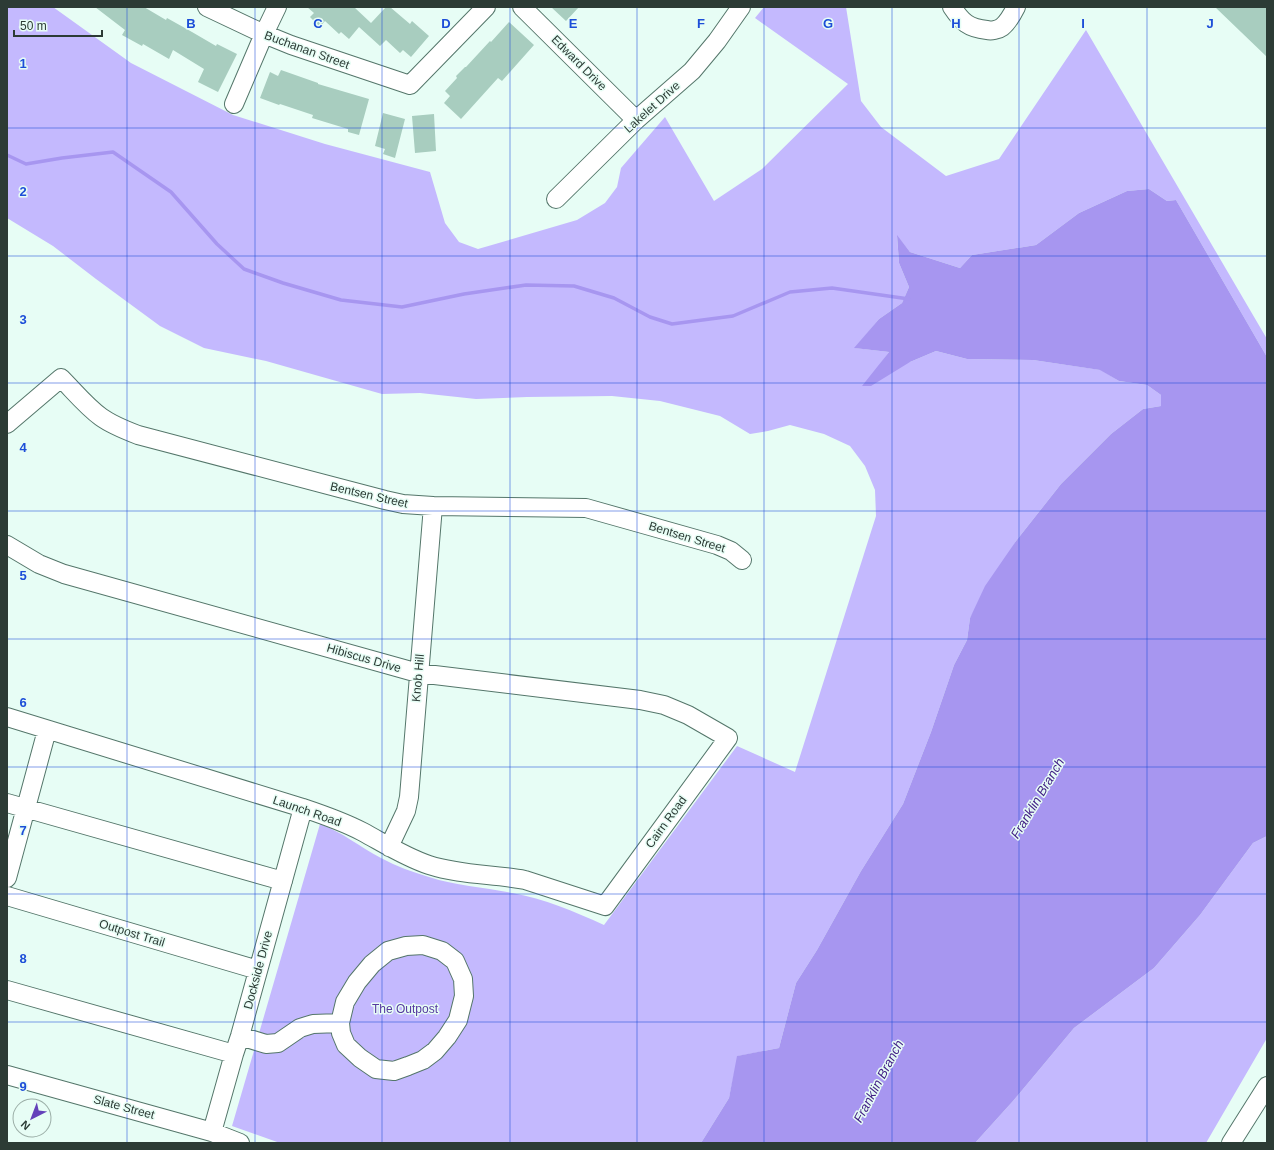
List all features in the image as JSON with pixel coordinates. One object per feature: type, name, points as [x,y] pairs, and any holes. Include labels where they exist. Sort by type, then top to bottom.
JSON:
[{"type":"street","name":"Buchanan Street","points":[[207,7],[264,34],[314,54],[410,85],[486,7]]},
{"type":"street","points":[[234,104],[277,7]]},
{"type":"street","name":"Edward Drive","points":[[522,7],[636,120]]},
{"type":"street","name":"Lakelet Drive","points":[[556,199],[636,120],[692,71],[717,41],[741,7]]},
{"type":"street","points":[[952,7],[968,25],[975,29],[990,31],[1001,28],[1016,7]]},
{"type":"street","name":"Bentsen Street","points":[[7,424],[61,378],[102,418],[120,428],[138,435],[403,504],[433,506],[586,508],[717,545],[731,551],[742,560]]},
{"type":"street","name":"Knob Hill","points":[[389,847],[406,811],[409,797],[418,673],[433,506]]},
{"type":"street","name":"Hibiscus Drive","points":[[7,545],[39,564],[64,574],[418,673],[640,700],[664,705],[688,715],[728,738]]},
{"type":"street","name":"Launch Road","points":[[7,717],[303,808],[339,821],[410,858],[430,865],[455,871],[525,880],[605,906]]},
{"type":"street","points":[[7,878],[48,730]]},
{"type":"street","name":"Cairn Road","points":[[605,906],[728,738]]},
{"type":"street","points":[[7,803],[283,881]]},
{"type":"street","name":"Dockside Drive","points":[[212,1132],[303,808]]},
{"type":"street","name":"Outpost Trail","points":[[7,896],[258,970]]},
{"type":"street","points":[[423,945],[442,951],[455,962],[463,979],[464,996],[458,1020],[435,1051],[423,1060],[408,1066],[394,1071],[376,1069],[360,1058],[346,1045],[341,1033],[340,1023],[345,1002],[357,982],[372,964],[388,951],[406,946],[423,945]]},
{"type":"street","points":[[7,990],[234,1054]]},
{"type":"street","points":[[240,1036],[266,1044],[278,1043],[300,1028],[313,1024],[340,1023]]},
{"type":"street","name":"Slate Street","points":[[7,1075],[212,1132],[240,1143]]},
{"type":"street","points":[[1231,1143],[1267,1086]]},
{"type":"green space","name":"The Outpost","points":[[7,7],[53,7],[131,63],[233,115],[325,144],[430,172],[445,223],[459,242],[478,249],[577,220],[605,203],[617,187],[621,168],[665,117],[714,201],[762,169],[848,84],[755,18],[764,7],[846,7],[861,101],[881,127],[946,176],[999,159],[1086,30],[1267,339],[1267,357],[1176,200],[1167,201],[1149,189],[1127,191],[1079,213],[1036,245],[972,255],[960,268],[910,252],[897,236],[899,263],[909,287],[902,303],[879,319],[855,348],[889,352],[880,364],[910,362],[936,351],[967,359],[1033,360],[1101,370],[1119,381],[1147,385],[1161,395],[1161,406],[1143,409],[1111,434],[1061,484],[1016,541],[970,618],[967,640],[954,665],[931,732],[903,804],[861,871],[817,950],[796,983],[779,1048],[738,1056],[729,1098],[701,1143],[280,1143],[232,1126],[320,824],[336,831],[392,864],[410,871],[439,880],[502,891],[547,902],[604,925],[737,746],[795,772],[876,516],[875,490],[865,466],[850,446],[824,434],[790,425],[750,434],[720,416],[660,401],[612,396],[476,399],[420,393],[382,394],[266,361],[204,348],[160,326],[53,246],[7,218]]},
{"type":"green space","points":[[1267,836],[1267,1038],[1206,1143],[975,1143],[1013,1101],[1074,1028],[1154,968],[1200,915],[1253,843]]},
{"type":"water","name":"Franklin Branch","points":[[1149,189],[1167,201],[1176,200],[1267,357],[1267,836],[1253,843],[1200,915],[1154,968],[1074,1028],[1013,1101],[975,1143],[701,1143],[729,1098],[737,1056],[779,1048],[796,983],[817,950],[861,871],[903,804],[931,732],[954,665],[967,640],[970,618],[985,586],[1016,541],[1061,484],[1111,434],[1143,409],[1161,406],[1161,395],[1147,385],[1119,381],[1100,370],[1033,360],[967,359],[936,351],[910,362],[871,386],[862,386],[889,352],[854,348],[879,319],[902,303],[909,287],[899,263],[897,235],[910,252],[960,268],[972,255],[1036,245],[1079,213],[1127,191]]},
{"type":"building","points":[[95,7],[144,7],[166,20],[167,18],[216,46],[217,44],[237,54],[218,92],[198,82],[204,69],[173,50],[169,59],[143,44],[142,46],[122,35],[125,30]]},
{"type":"building","points":[[307,7],[354,7],[371,23],[386,7],[390,7],[410,24],[412,21],[429,36],[411,57],[403,50],[400,53],[386,40],[380,46],[359,27],[349,39],[341,32],[339,34],[325,21],[320,27],[310,17],[314,13]]},
{"type":"building","points":[[551,7],[579,7],[566,21]]},
{"type":"building","points":[[1215,7],[1267,7],[1267,57]]},
{"type":"building","points":[[509,22],[534,45],[502,81],[498,78],[461,119],[444,103],[450,96],[445,91],[457,78],[456,76]]},
{"type":"building","points":[[281,70],[318,84],[369,99],[359,135],[348,132],[348,129],[312,118],[313,115],[260,98],[270,72],[278,76]]},
{"type":"building","points":[[383,113],[405,119],[395,158],[383,154],[385,149],[375,146]]},
{"type":"building","points":[[434,114],[436,151],[415,153],[412,116]]},
{"type":"waterway","points":[[7,155],[26,164],[113,152],[171,192],[217,244],[244,269],[283,283],[341,300],[402,307],[464,294],[526,285],[574,286],[614,298],[650,317],[672,324],[733,316],[790,292],[832,288],[909,299]]}]
